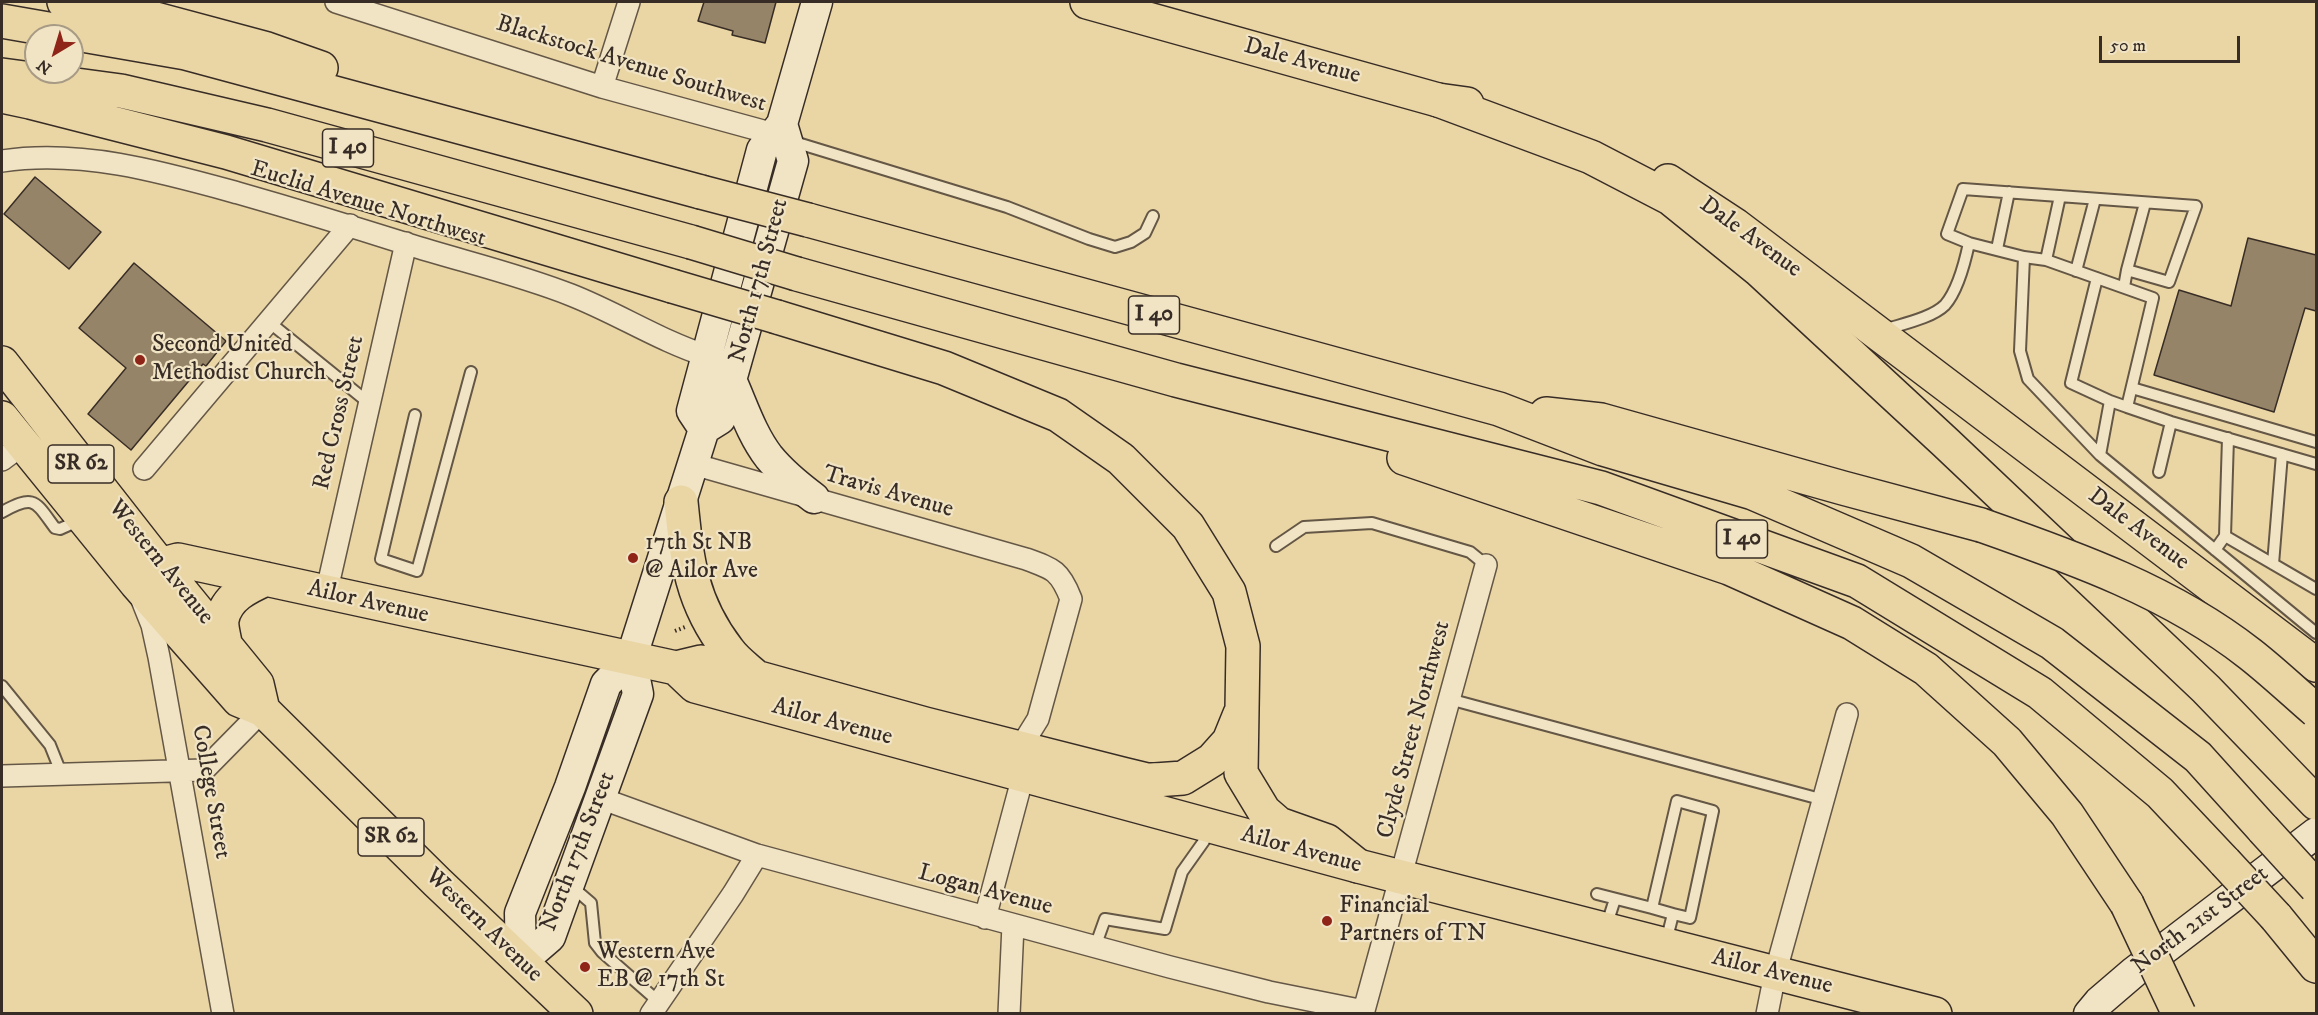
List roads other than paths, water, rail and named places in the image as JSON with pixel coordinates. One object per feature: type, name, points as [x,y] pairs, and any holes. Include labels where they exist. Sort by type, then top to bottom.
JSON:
[{"type":"main road","points":[[64,2],[148,17],[267,49],[560,154]]},
{"type":"main road","name":"North 17th Street","points":[[704,429],[692,411],[762,150],[781,133],[817,2]]},
{"type":"main road","name":"Dale Avenue","points":[[1087,2],[1438,100],[1497,109],[1569,134],[1627,159],[1675,184],[1735,225],[2316,665]]},
{"type":"main road","points":[[2,6],[45,14],[151,45]]},
{"type":"main road","name":"I 40","points":[[2,21],[151,45],[376,102],[438,122],[808,220],[1499,409],[1603,449],[1753,493],[1911,561],[2052,643],[2198,757],[2316,887]]},
{"type":"main road","name":"I 40","points":[[2,75],[121,91],[267,125],[691,242],[1176,380],[1601,488],[1857,581],[2040,693],[2160,793],[2276,917],[2316,966]]},
{"type":"main road","points":[[2,96],[226,152],[777,317],[944,368],[1058,415],[1121,459],[1188,526],[1228,592],[1243,646],[1242,773],[1264,811],[1279,824],[1327,842],[1358,866]]},
{"type":"main road","points":[[1438,100],[1591,157],[1670,198],[1759,270],[2206,689],[2316,803]]},
{"type":"main road","name":"North 17th Street","points":[[520,962],[520,913],[570,787],[606,684],[631,659],[704,429],[720,419],[732,382],[793,161],[781,133]]},
{"type":"main road","name":"Western Avenue","points":[[2,363],[148,574],[239,700],[263,710],[437,882],[576,1014]]},
{"type":"main road","points":[[1176,380],[1729,568],[1852,623],[1926,669],[2007,742],[2067,814],[2127,904],[2179,1014]]},
{"type":"main road","points":[[732,382],[753,431],[769,456],[788,478],[814,498]]},
{"type":"main road","points":[[1499,409],[1601,420],[1981,525],[2081,561],[2131,583],[2188,613],[2249,653],[2316,711]]},
{"type":"main road","name":"Western Avenue","points":[[2,418],[12,452],[225,643],[257,684],[263,710]]},
{"type":"main road","points":[[681,502],[687,563],[702,610],[729,652],[756,677]]},
{"type":"main road","name":"Ailor Avenue","points":[[148,574],[178,560],[326,594],[676,668],[701,662],[756,677],[1022,762],[1208,826],[1605,930],[1669,930],[1787,977],[1935,1014]]},
{"type":"main road","points":[[225,643],[222,620],[228,606],[240,592],[266,579]]},
{"type":"main road","name":"North 17th Street","points":[[520,962],[550,937],[638,694],[631,659]]},
{"type":"main road","name":"Ailor Avenue","points":[[676,668],[695,686],[1022,762],[1147,780],[1183,778],[1212,760],[1229,741],[1243,706]]},
{"type":"main road","name":"North 21st Street","points":[[2089,1014],[2098,1002],[2134,972],[2316,833]]},
{"type":"main road","points":[[1787,977],[1840,1003],[1872,1014]]},
{"type":"street","name":"Blackstock Avenue Southwest","points":[[336,2],[602,87],[781,133]]},
{"type":"street","points":[[602,87],[629,2]]},
{"type":"street","name":"Euclid Avenue Northwest","points":[[2,161],[53,158],[99,160],[178,176],[544,284],[621,317],[683,348],[707,356]]},
{"type":"street","points":[[144,469],[350,225]]},
{"type":"street","name":"Red Cross Street","points":[[326,594],[406,243]]},
{"type":"street","name":"Travis Avenue","points":[[693,464],[1051,568],[1064,580],[1071,599],[1038,719],[1022,762]]},
{"type":"street","name":"Clyde Street Northwest","points":[[1364,1012],[1486,565]]},
{"type":"street","name":"College Street","points":[[148,574],[153,630],[181,772],[223,1014]]},
{"type":"street","points":[[2,776],[63,776],[204,770],[263,710]]},
{"type":"street","points":[[1767,1014],[1787,977],[1824,800],[1847,714]]},
{"type":"street","points":[[985,918],[1022,762]]},
{"type":"street","name":"Logan Avenue","points":[[600,798],[757,855],[1095,947],[1269,992],[1364,1012]]},
{"type":"street","points":[[655,1008],[757,855]]},
{"type":"street","points":[[1009,1014],[1013,925]]},
{"type":"lane","name":"Blackstock Avenue Southwest","points":[[781,133],[1007,207],[1115,247],[1131,242],[1145,233],[1154,216]]},
{"type":"lane","points":[[2127,270],[2169,282],[2196,206],[1964,189],[1947,234],[1969,243],[2046,260],[2153,298],[2127,407]]},
{"type":"lane","points":[[1997,249],[2009,192]]},
{"type":"lane","points":[[2046,260],[2060,196]]},
{"type":"lane","points":[[2076,271],[2095,199]]},
{"type":"lane","points":[[2124,287],[2145,203]]},
{"type":"lane","points":[[1877,333],[1928,316],[1945,304],[1962,273],[1969,243]]},
{"type":"lane","points":[[2024,256],[2020,351],[2028,379],[2100,455],[2316,633]]},
{"type":"lane","points":[[2097,278],[2071,383],[2110,401],[2171,422],[2316,464]]},
{"type":"lane","points":[[269,322],[369,402]]},
{"type":"lane","points":[[415,415],[381,559],[417,571],[471,372]]},
{"type":"lane","points":[[2132,388],[2316,442]]},
{"type":"lane","points":[[2100,455],[2110,401]]},
{"type":"lane","points":[[2159,472],[2171,422]]},
{"type":"lane","points":[[2215,550],[2225,536],[2229,438]]},
{"type":"lane","points":[[2273,564],[2282,454]]},
{"type":"lane","points":[[2,512],[30,501],[37,504],[60,530],[84,518]]},
{"type":"lane","points":[[1276,546],[1304,527],[1372,523],[1470,552],[1486,565]]},
{"type":"lane","points":[[2225,536],[2316,589]]},
{"type":"lane","points":[[2,686],[50,745],[63,776]]},
{"type":"lane","points":[[1449,699],[1824,800]]},
{"type":"lane","points":[[1597,894],[1652,908],[1669,930],[1690,918],[1713,811],[1677,801],[1652,908]]},
{"type":"lane","points":[[1095,947],[1105,919],[1164,929],[1182,873],[1204,841],[1208,826]]},
{"type":"lane","points":[[569,884],[591,903],[595,943],[655,1008]]},
{"type":"lane","points":[[1605,930],[1615,899]]},
{"type":"place","name":"Second United Methodist Church","points":[[140,360]]},
{"type":"place","name":"17th St NB @ Ailor Ave","points":[[633,558]]},
{"type":"place","name":"Financial Partners of TN","points":[[1327,921]]},
{"type":"place","name":"Western Ave EB @ 17th St","points":[[585,967]]}]
